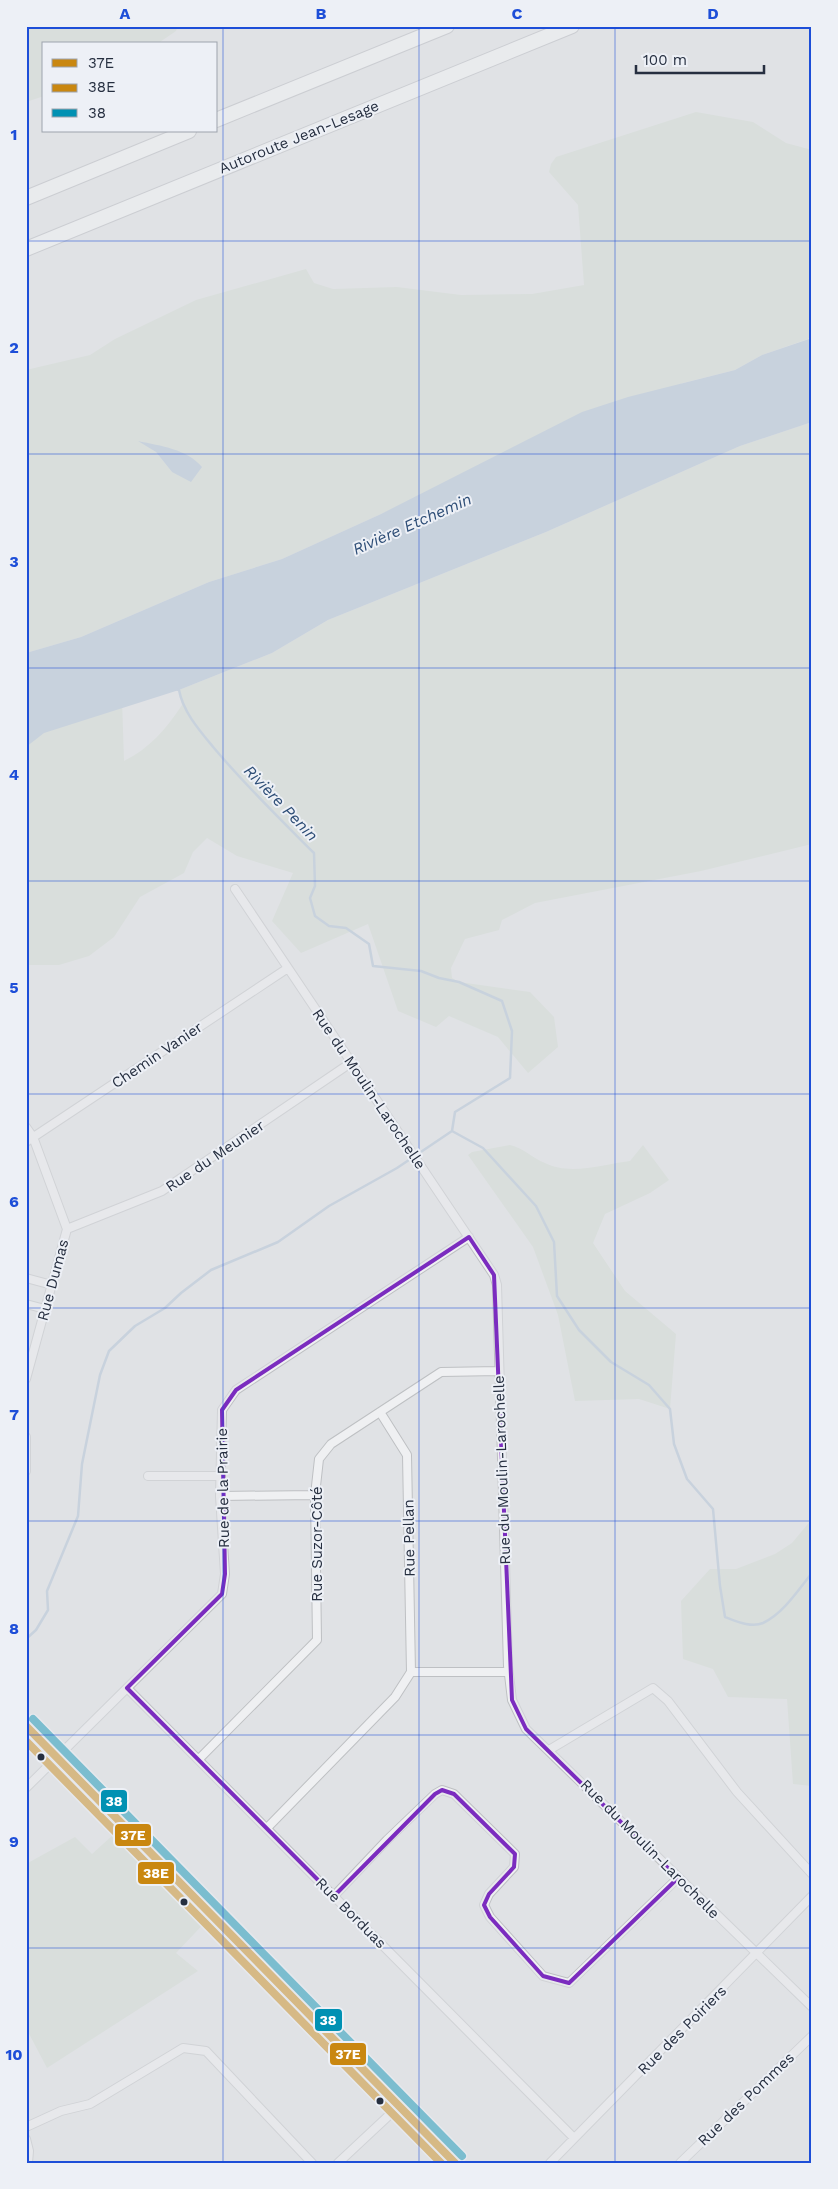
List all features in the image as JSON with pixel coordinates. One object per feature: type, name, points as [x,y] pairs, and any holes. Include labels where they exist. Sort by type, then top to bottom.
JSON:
[{"type":"highway","points":[[218,119],[447,26]]},
{"type":"highway","name":"Autoroute Jean-Lesage","points":[[26,249],[572,26]]},
{"type":"highway","points":[[26,198],[187,132]]},
{"type":"street","name":"Rue du Moulin-Larochelle","points":[[235,889],[494,1275],[497,1285],[508,1672],[512,1700],[526,1729],[756,1955],[812,2007]]},
{"type":"street","name":"Chemin Vanier","points":[[30,1139],[288,968]]},
{"type":"street","name":"Rue du Meunier","points":[[67,1229],[162,1191],[352,1062]]},
{"type":"street","name":"Rue Dumas","points":[[26,1127],[67,1229],[26,1379]]},
{"type":"street","name":"Rue de la Prairie","points":[[26,1788],[222,1594],[225,1574],[220,1496],[222,1410],[236,1390],[469,1237]]},
{"type":"street","points":[[26,1278],[52,1285]]},
{"type":"street","points":[[26,1304],[45,1309]]},
{"type":"street","name":"Rue Suzor-Côté","points":[[198,1759],[317,1640],[315,1494],[319,1459],[331,1444],[441,1372],[499,1371]]},
{"type":"street","name":"Rue Pellan","points":[[380,1412],[407,1455],[411,1672]]},
{"type":"street","points":[[26,1437],[26,1470]]},
{"type":"street","points":[[148,1476],[221,1476]]},
{"type":"street","points":[[220,1496],[315,1494]]},
{"type":"street","points":[[267,1828],[396,1696],[411,1672],[508,1672]]},
{"type":"street","name":"Rue Borduas","points":[[127,1688],[574,2138]]},
{"type":"street","points":[[549,1750],[653,1688],[668,1701],[737,1792],[812,1874]]},
{"type":"street","points":[[26,1726],[454,2163]]},
{"type":"street","points":[[334,1896],[387,1840],[435,1794],[442,1790],[454,1794],[515,1854],[514,1867],[489,1894],[484,1905],[490,1917],[543,1976],[569,1983],[678,1878]]},
{"type":"street","name":"Rue des Poiriers","points":[[550,2163],[812,1896]]},
{"type":"street","name":"Rue des Pommes","points":[[680,2163],[812,2036]]},
{"type":"street","points":[[26,2127],[61,2111],[90,2104],[183,2048],[206,2051],[312,2163]]},
{"type":"street","points":[[338,2163],[399,2106]]},
{"type":"street","points":[[26,2139],[29,2151],[28,2163]]},
{"type":"highlighted area","points":[[469,1237],[494,1275],[512,1700],[526,1729],[678,1878],[569,1983],[543,1976],[490,1917],[484,1905],[489,1894],[514,1867],[515,1854],[454,1794],[442,1790],[435,1794],[334,1896],[127,1688],[222,1594],[225,1574],[222,1410],[236,1390]]},
{"type":"shaded area","points":[[26,26],[178,26],[176,31],[160,42],[42,42],[42,97],[26,102]]},
{"type":"shaded area","points":[[696,112],[753,122],[786,143],[812,150],[812,333],[808,339],[762,355],[735,370],[683,383],[282,559],[209,582],[81,637],[26,653],[26,370],[90,355],[115,339],[196,300],[306,269],[314,283],[333,289],[397,287],[461,295],[532,294],[584,285],[578,205],[549,172],[551,164],[556,157]],"holes":[[[140,441],[202,467],[172,472],[156,452]]]},
{"type":"shaded area","points":[[812,422],[812,844],[701,871],[535,903],[502,920],[499,930],[465,939],[451,968],[452,978],[459,982],[530,992],[554,1017],[558,1047],[528,1073],[498,1037],[449,1016],[436,1027],[398,1011],[368,924],[301,953],[272,921],[293,873],[237,856],[207,838],[193,852],[184,873],[140,897],[114,937],[89,956],[59,965],[26,965],[26,696],[121,668],[124,761],[142,750],[170,722],[182,705],[179,690],[272,653],[328,620],[546,532],[740,446]]},
{"type":"shaded area","points":[[510,1145],[520,1148],[540,1161],[555,1167],[576,1169],[630,1161],[643,1145],[669,1180],[650,1193],[605,1214],[593,1243],[625,1291],[676,1334],[670,1409],[639,1399],[575,1401],[558,1315],[533,1247],[468,1155],[472,1152]]},
{"type":"shaded area","points":[[812,1519],[812,1786],[793,1784],[787,1699],[728,1697],[713,1669],[683,1659],[681,1601],[710,1569],[736,1569],[775,1554],[792,1543]]},
{"type":"shaded area","points":[[124,1825],[212,1915],[176,1953],[198,1971],[47,2068],[26,2028],[26,1864],[75,1837],[92,1854]]},
{"type":"water","name":"Rivière Etchemin","points":[[812,338],[812,422],[740,446],[546,532],[328,620],[272,653],[179,690],[44,733],[26,747],[26,653],[81,637],[209,582],[282,559],[381,514],[582,412],[628,397],[735,370],[762,355]]},
{"type":"water","points":[[138,441],[181,452],[202,467],[191,482],[172,472],[156,452]]},
{"type":"waterway","name":"Rivière Penin","points":[[176,689],[179,690],[184,706],[203,735],[250,789],[314,853],[315,886],[310,898],[315,916],[329,926],[346,928],[369,944],[373,966],[421,971],[439,978],[459,982],[502,1001],[512,1031],[510,1078],[455,1112],[452,1131],[483,1148],[536,1206],[554,1242],[557,1296],[579,1330],[611,1362],[649,1385],[670,1409],[674,1444],[687,1479],[713,1509],[720,1586],[725,1617],[754,1625],[763,1623],[784,1607],[812,1573]]},
{"type":"waterway","points":[[26,1639],[36,1630],[48,1610],[47,1591],[78,1516],[82,1464],[100,1375],[109,1351],[135,1326],[165,1308],[211,1270],[278,1242],[329,1206],[397,1168],[452,1131]]},
{"type":"transit line","name":"38","points":[[33,1719],[462,2156]]},
{"type":"transit line","name":"37E","points":[[26,1726],[455,2163]]},
{"type":"transit line","name":"38E","points":[[26,1741],[441,2163]]}]
